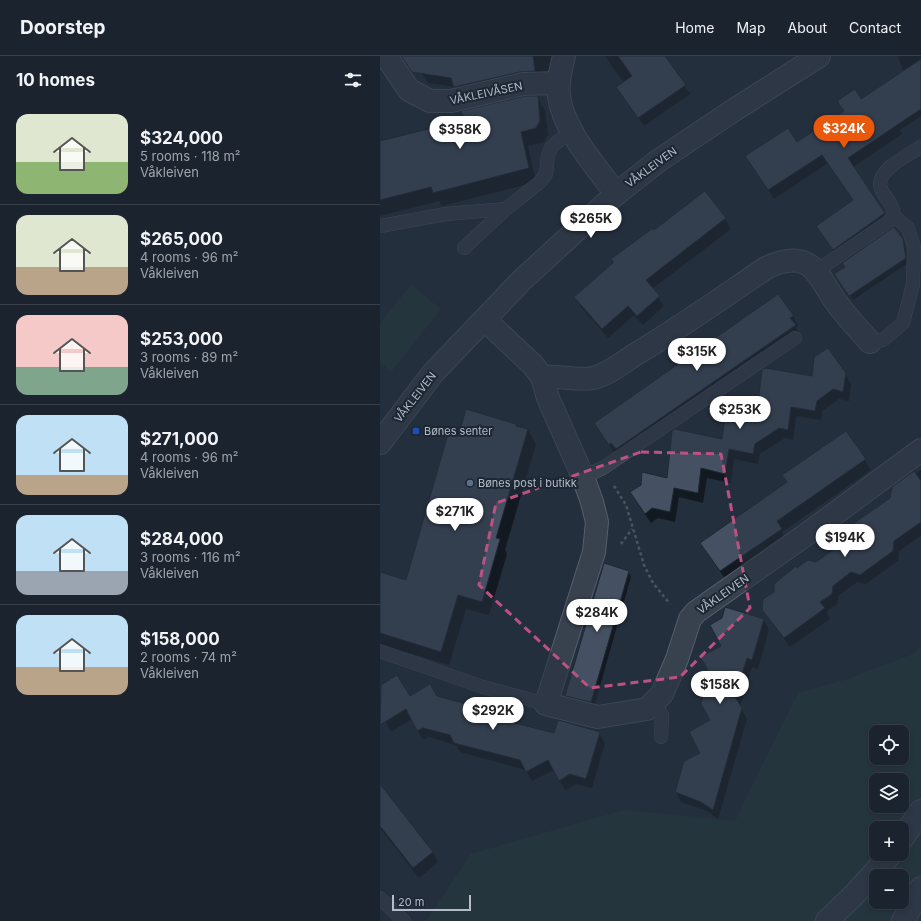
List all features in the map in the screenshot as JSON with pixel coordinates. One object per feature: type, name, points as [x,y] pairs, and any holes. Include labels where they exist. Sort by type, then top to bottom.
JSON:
[{"type":"street","name":"VÅKLEIVÅSEN","points":[[386,56],[409,90],[430,101],[452,101],[523,84],[558,84]]},
{"type":"street","points":[[564,56],[558,84],[558,96],[562,110],[573,132],[616,194]]},
{"type":"street","name":"VÅKLEIVEN","points":[[380,443],[433,373],[522,280],[616,194],[658,161],[734,110],[820,56]]},
{"type":"street","points":[[542,378],[551,376],[579,379],[594,378],[608,372],[658,341],[766,268],[780,262],[795,260],[806,263],[815,272],[836,303],[870,342]]},
{"type":"street","points":[[485,320],[533,365],[542,378],[548,398],[583,477],[597,522],[594,552],[546,704],[598,717],[647,709],[655,703]]},
{"type":"street","name":"VÅKLEIVEN","points":[[655,703],[662,694],[677,659],[690,619],[696,612],[814,529],[921,450]]},
{"type":"street","points":[[909,829],[921,811]]},
{"type":"street","points":[[827,921],[854,895],[885,861]]},
{"type":"street","points":[[903,921],[921,888]]},
{"type":"lane","points":[[464,248],[506,209],[540,182],[546,174],[548,154],[551,148],[558,140],[573,132]]},
{"type":"lane","points":[[815,272],[888,222],[894,216],[894,207],[881,189],[879,181],[884,172],[921,147]]},
{"type":"lane","points":[[380,226],[446,214],[506,209]]},
{"type":"lane","points":[[870,342],[883,340],[903,324],[913,284],[914,247],[908,228],[894,216]]},
{"type":"lane","points":[[583,477],[603,468],[795,338]]},
{"type":"lane","points":[[380,651],[483,687],[546,704]]},
{"type":"lane","points":[[655,703],[662,715],[661,737]]},
{"type":"lane","points":[[380,898],[404,921]]},
{"type":"path","points":[[619,494],[626,505],[644,565],[653,583],[667,601],[690,619]]},
{"type":"highlighted area","points":[[641,452],[721,454],[750,608],[680,677],[590,688],[479,585],[496,503]]},
{"type":"green space","points":[[411,285],[441,309],[391,372],[380,362],[380,323]]},
{"type":"green space","points":[[921,647],[921,921],[426,921],[471,854],[624,810],[735,821],[798,693],[848,679],[913,654]]},
{"type":"building","points":[[401,56],[533,56],[535,71],[520,72],[454,87],[451,78],[412,72]]},
{"type":"building","points":[[618,56],[665,56],[686,85],[638,118],[616,87],[632,76]]},
{"type":"building","points":[[921,59],[921,109],[848,158],[885,213],[833,250],[816,226],[853,200],[822,155],[768,190],[745,156],[788,128],[797,142],[844,111],[837,101],[855,89],[861,99]]},
{"type":"building","points":[[525,96],[538,96],[540,121],[536,128],[521,132],[529,168],[433,193],[431,187],[380,200],[380,141],[464,120],[461,111]]},
{"type":"building","points":[[705,191],[726,218],[646,280],[660,296],[637,316],[628,306],[602,329],[574,297],[614,262],[611,259],[653,228],[654,230]]},
{"type":"building","points":[[894,227],[903,239],[906,258],[849,296],[834,274],[845,267],[842,263]]},
{"type":"building","points":[[778,294],[794,316],[790,318],[796,325],[616,449],[611,443],[609,445],[594,423]]},
{"type":"building","points":[[828,348],[846,373],[843,392],[833,389],[817,401],[815,411],[791,407],[788,430],[779,428],[755,444],[753,454],[729,449],[725,474],[701,468],[698,493],[674,488],[670,512],[652,508],[645,514],[630,492],[641,485],[642,472],[667,478],[672,431],[675,429],[722,439],[725,415],[738,417],[758,403],[762,370],[765,368],[812,376],[814,357]]},
{"type":"building","points":[[466,409],[528,429],[496,538],[500,539],[482,602],[458,595],[441,652],[380,633],[380,572],[406,580],[448,434],[458,437]]},
{"type":"building","points":[[846,431],[866,459],[777,521],[782,529],[720,571],[700,543],[787,482],[782,475]]},
{"type":"building","points":[[914,471],[921,481],[921,522],[894,541],[893,551],[860,575],[851,572],[833,586],[832,594],[820,602],[825,608],[784,638],[762,610],[763,599],[774,592],[774,584],[796,566],[797,568],[808,560],[816,562],[835,548],[836,540],[850,531],[847,528],[890,498],[892,487]]},
{"type":"building","points":[[604,563],[629,571],[591,702],[565,696]]},
{"type":"building","points":[[725,607],[764,619],[752,660],[747,658],[735,697],[742,708],[713,810],[701,802],[675,792],[684,761],[700,753],[689,732],[710,720],[701,704],[707,680],[704,679],[707,668],[700,657],[721,646],[710,625],[722,618]]},
{"type":"building","points":[[397,675],[410,696],[430,684],[437,696],[503,714],[507,721],[554,733],[558,720],[600,732],[586,779],[570,774],[559,781],[548,760],[526,772],[520,760],[454,743],[450,735],[423,728],[417,731],[406,709],[380,725],[381,685]]},
{"type":"building","points":[[380,784],[433,852],[413,868],[380,826]]},
{"type":"place","name":"Bønes senter","points":[[416,431]]},
{"type":"place","name":"Bønes post i butikk","points":[[470,483]]}]
